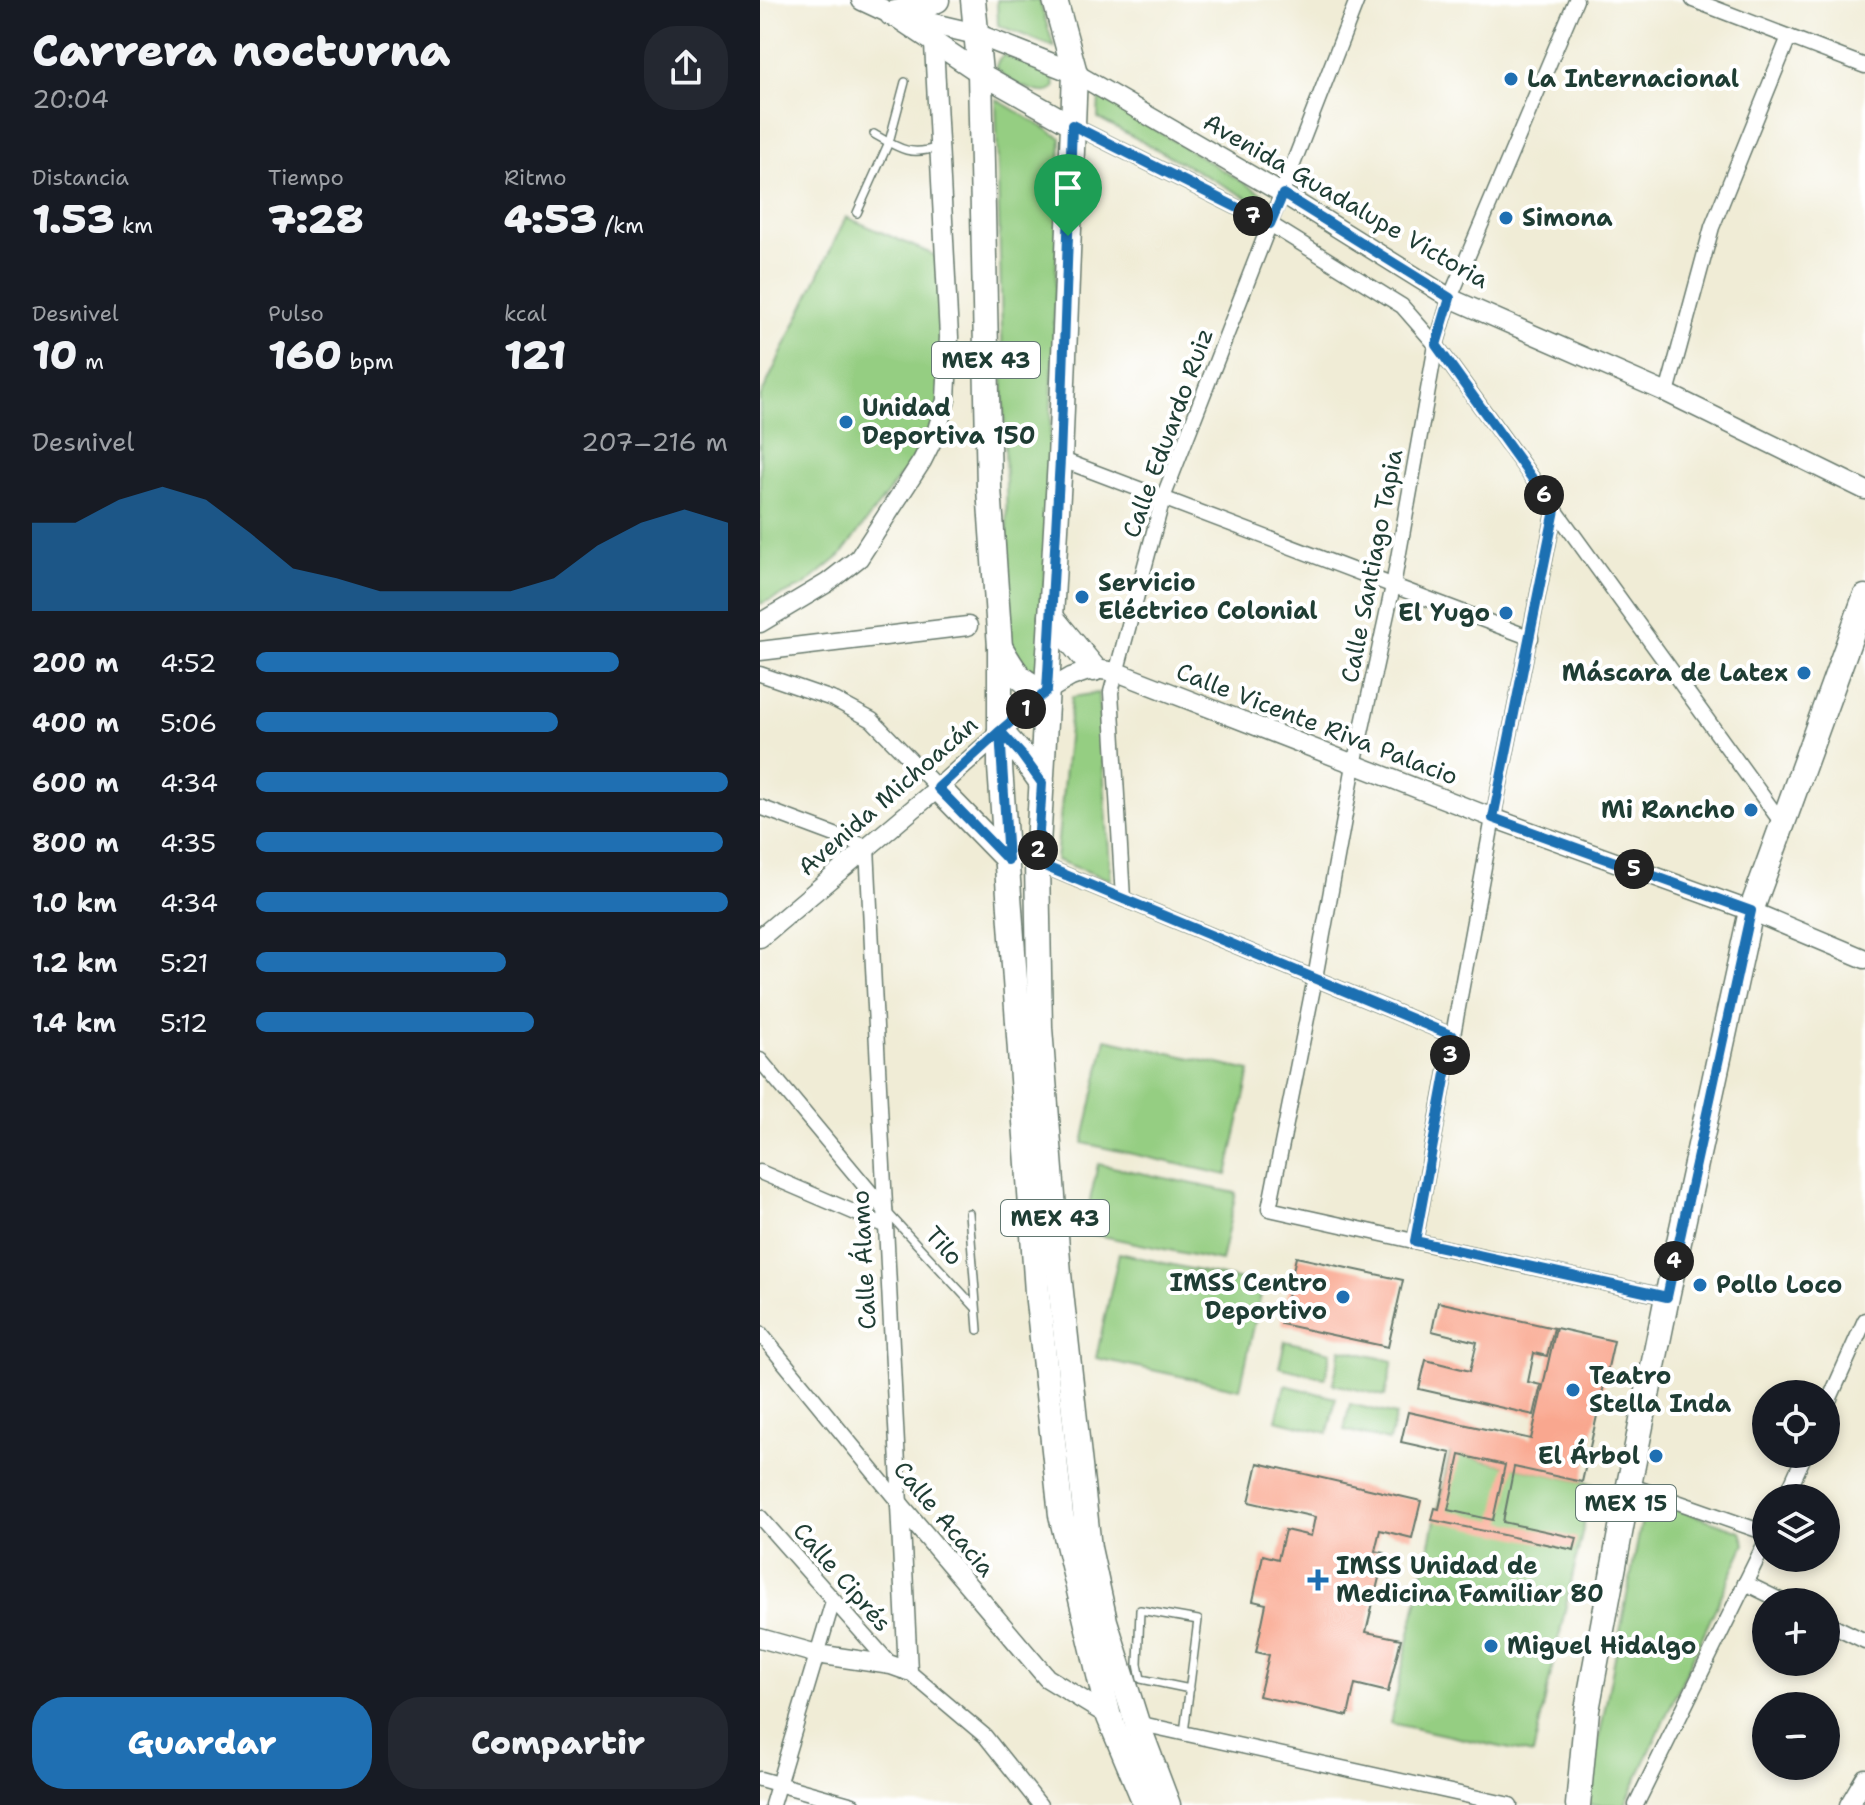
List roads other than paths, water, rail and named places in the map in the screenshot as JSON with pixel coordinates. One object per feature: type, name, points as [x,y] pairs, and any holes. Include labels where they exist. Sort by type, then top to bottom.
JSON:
[{"type":"main road","points":[[862,0],[892,14],[980,73],[1072,125]]},
{"type":"main road","points":[[892,14],[937,0]]},
{"type":"main road","name":"MEX 43","points":[[973,0],[980,73],[989,488],[1000,647],[1000,731],[1037,1292],[1061,1515],[1109,1717],[1146,1805]]},
{"type":"main road","name":"MEX 43","points":[[1055,0],[1075,73],[1060,459],[1037,863],[1040,1028],[1059,1274],[1089,1548],[1105,1621],[1137,1723],[1168,1805]]},
{"type":"main road","name":"Avenida Guadalupe Victoria","points":[[892,14],[976,34],[1075,73]]},
{"type":"main road","name":"MEX 15","points":[[1562,1805],[1587,1710],[1667,1297],[1751,911],[1865,597]]},
{"type":"main road","points":[[1051,617],[1106,670]]},
{"type":"main road","points":[[1000,647],[1021,680],[1047,691]]},
{"type":"main road","points":[[1000,731],[1042,783]]},
{"type":"main road","points":[[938,788],[1008,860]]},
{"type":"main road","name":"MEX 15","points":[[1578,1805],[1587,1710]]},
{"type":"street","name":"Calle Eduardo Ruiz","points":[[1123,899],[1111,692],[1106,670],[1163,498],[1357,0]]},
{"type":"street","name":"Calle Santiago Tapia","points":[[1415,1241],[1269,1209],[1354,765],[1393,586],[1436,345],[1450,298],[1576,0]]},
{"type":"street","points":[[1693,0],[1865,66]]},
{"type":"street","points":[[1667,393],[1712,227],[1789,37]]},
{"type":"street","points":[[760,623],[827,583],[859,558],[922,461],[936,433],[946,400],[949,337],[934,44]]},
{"type":"street","name":"Avenida Guadalupe Victoria","points":[[1075,73],[1283,194],[1450,298],[1667,393],[1865,490]]},
{"type":"street","points":[[1072,125],[1270,224],[1402,306],[1436,345],[1784,826]]},
{"type":"street","points":[[1060,459],[1531,638]]},
{"type":"street","points":[[1555,510],[1493,818],[1415,1241],[1667,1297]]},
{"type":"street","points":[[760,651],[968,626]]},
{"type":"street","points":[[1047,691],[1071,677],[1106,670]]},
{"type":"street","name":"Calle Vicente Riva Palacio","points":[[1106,670],[1493,818],[1751,911],[1865,959]]},
{"type":"street","points":[[760,674],[835,700],[872,720],[938,788]]},
{"type":"street","name":"Avenida Michoacán","points":[[760,938],[938,788],[1047,691]]},
{"type":"street","points":[[760,807],[867,847]]},
{"type":"street","name":"Calle Álamo","points":[[867,847],[900,1505],[900,1668]]},
{"type":"street","points":[[1037,863],[1453,1036]]},
{"type":"street","points":[[760,1060],[885,1210]]},
{"type":"street","points":[[760,1172],[886,1226]]},
{"type":"street","points":[[1838,1380],[1865,1320]]},
{"type":"street","name":"Calle Acacia","points":[[760,1333],[1047,1678],[1109,1717]]},
{"type":"street","points":[[1629,1485],[1752,1528]]},
{"type":"street","name":"Calle Ciprés","points":[[760,1517],[833,1601],[900,1668],[985,1736],[1040,1805]]},
{"type":"street","points":[[1636,1805],[1752,1569]]},
{"type":"street","points":[[1745,1583],[1755,1588]]},
{"type":"street","points":[[772,1805],[833,1601]]},
{"type":"street","points":[[1840,1629],[1865,1641]]},
{"type":"street","points":[[760,1638],[817,1654],[900,1668]]},
{"type":"street","points":[[1109,1717],[1510,1805]]},
{"type":"street","points":[[1849,1805],[1865,1778]]},
{"type":"street","points":[[760,1779],[853,1805]]},
{"type":"lane","points":[[857,213],[889,142],[905,82]]},
{"type":"lane","points":[[874,134],[908,151],[919,153],[938,147]]},
{"type":"lane","name":"Tilo","points":[[885,1210],[975,1307]]},
{"type":"lane","points":[[969,1213],[978,1330]]},
{"type":"lane","points":[[1184,1735],[1190,1689],[1198,1620],[1140,1610],[1138,1647],[1141,1679],[1190,1689]]},
{"type":"place","name":"La Internacional","points":[[1511,79]]},
{"type":"place","name":"Simona","points":[[1506,218]]},
{"type":"place","name":"Unidad Deportiva 150","points":[[846,422]]},
{"type":"place","name":"Servicio Eléctrico Colonial","points":[[1082,597]]},
{"type":"place","name":"El Yugo","points":[[1506,613]]},
{"type":"place","name":"Máscara de Latex","points":[[1804,673]]},
{"type":"place","name":"Mi Rancho","points":[[1751,810]]},
{"type":"place","name":"Pollo Loco","points":[[1700,1285]]},
{"type":"place","name":"IMSS Centro Deportivo","points":[[1343,1297]]},
{"type":"place","name":"Teatro Stella Inda","points":[[1573,1390]]},
{"type":"place","name":"El Árbol","points":[[1656,1456]]},
{"type":"place","name":"IMSS Unidad de Medicina Familiar 80","points":[[1318,1580]]},
{"type":"place","name":"Miguel Hidalgo","points":[[1491,1646]]}]
